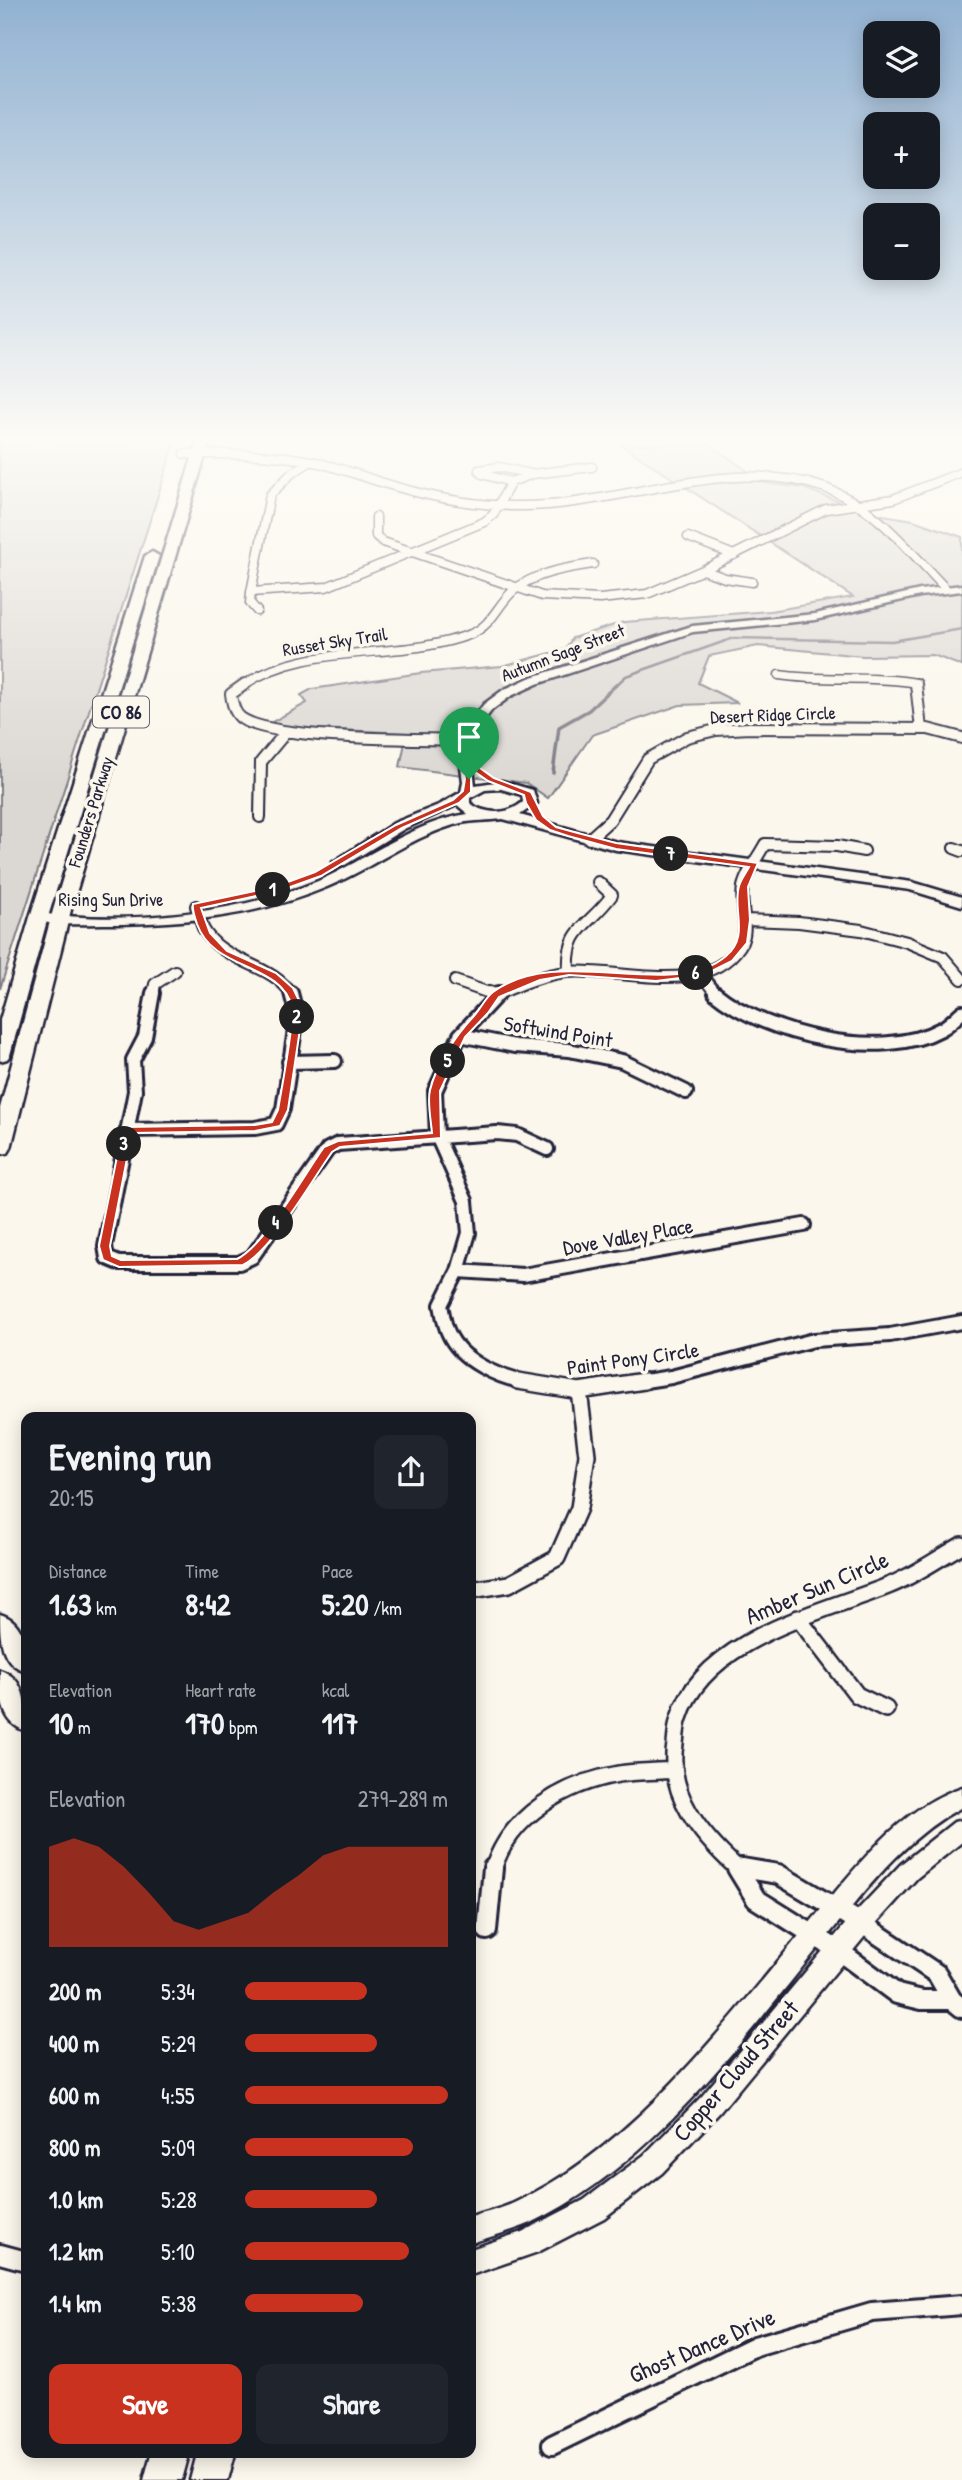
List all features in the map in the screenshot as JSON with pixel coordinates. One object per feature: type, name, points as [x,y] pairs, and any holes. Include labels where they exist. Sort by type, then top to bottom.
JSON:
[{"type":"highway","name":"Founders Parkway","points":[[0,1055],[38,917],[152,555]]},
{"type":"highway","name":"Founders Parkway","points":[[0,1148],[61,915],[170,555]]},
{"type":"highway","points":[[0,1624],[21,1654]]},
{"type":"highway","points":[[0,1681],[21,1712]]},
{"type":"highway","points":[[163,2480],[169,2458]]},
{"type":"highway","points":[[209,2480],[215,2458]]},
{"type":"street","points":[[257,611],[250,604],[258,555]]},
{"type":"street","points":[[251,592],[326,587],[405,555]]},
{"type":"street","points":[[420,555],[542,596],[600,599],[647,594],[734,555]]},
{"type":"street","points":[[910,555],[946,589]]},
{"type":"street","points":[[515,588],[570,567],[593,564]]},
{"type":"street","points":[[703,570],[725,578],[752,582]]},
{"type":"street","name":"Russet Sky Trail","points":[[466,740],[286,732],[242,719],[233,708],[231,694],[244,681],[272,667],[433,643],[473,633],[491,621],[499,612],[502,602],[515,588]]},
{"type":"street","name":"Autumn Sage Street","points":[[466,740],[477,719],[488,707],[518,687],[679,632],[728,624],[815,617],[946,589],[962,588]]},
{"type":"street","points":[[473,633],[489,638]]},
{"type":"street","points":[[779,675],[801,679],[899,679],[916,683],[921,729]]},
{"type":"street","name":"Desert Ridge Circle","points":[[589,839],[610,820],[648,759],[687,737],[716,730],[749,728],[921,729],[962,738]]},
{"type":"street","points":[[260,817],[261,762],[286,732]]},
{"type":"street","points":[[466,740],[469,782],[463,804],[487,815]]},
{"type":"street","points":[[466,761],[502,785],[528,793],[530,803],[539,818],[553,828]]},
{"type":"street","name":"Rising Sun Drive","points":[[197,911],[318,874],[399,827],[446,807],[465,794],[482,786],[502,785]]},
{"type":"street","points":[[503,815],[520,811],[530,803]]},
{"type":"street","points":[[503,815],[627,848],[912,886],[962,902]]},
{"type":"street","name":"Rising Sun Drive","points":[[38,917],[159,910],[197,911],[272,902],[323,883],[413,834],[437,824],[460,818],[503,815]]},
{"type":"street","points":[[755,865],[762,846],[772,842],[838,846],[864,851]]},
{"type":"street","name":"Paint Pony Circle","points":[[755,865],[743,887],[745,920],[742,943],[729,959],[700,973],[656,978],[569,972],[538,977],[495,995],[485,1011],[460,1035],[435,1091],[437,1136],[466,1201],[469,1233],[458,1271],[441,1306],[448,1333],[462,1353],[477,1364],[517,1381],[579,1391],[671,1377],[814,1340],[890,1335],[962,1321]]},
{"type":"street","points":[[569,972],[566,952],[575,932],[603,911],[612,895],[598,882]]},
{"type":"street","points":[[127,1130],[255,1128],[276,1124],[283,1110],[298,1009],[289,990],[272,975],[224,953],[205,934],[197,911]]},
{"type":"street","points":[[745,920],[799,922],[861,930],[907,942],[943,957],[962,979]]},
{"type":"street","points":[[175,971],[155,984],[145,1037],[133,1060],[135,1091],[105,1246],[107,1258],[119,1264],[239,1263],[251,1256],[265,1240],[328,1149],[338,1144],[437,1136],[517,1135],[547,1149]]},
{"type":"street","points":[[700,973],[717,995],[742,1013],[783,1030],[844,1042],[905,1040],[939,1031],[962,1012]]},
{"type":"street","points":[[455,981],[495,995]]},
{"type":"street","name":"Softwind Point","points":[[460,1035],[515,1046],[569,1050],[622,1061],[686,1092]]},
{"type":"street","points":[[289,1062],[335,1061]]},
{"type":"street","name":"Dove Valley Place","points":[[458,1271],[523,1275],[804,1225]]},
{"type":"street","points":[[476,1589],[509,1584],[557,1558],[579,1508],[587,1455],[579,1391]]},
{"type":"street","name":"Amber Sun Circle","points":[[839,1951],[756,1899],[736,1867],[712,1847],[693,1823],[679,1796],[673,1770],[673,1736],[680,1711],[696,1685],[742,1646],[798,1618],[888,1586],[959,1550]]},
{"type":"street","points":[[798,1618],[857,1695],[886,1709]]},
{"type":"street","points":[[487,1930],[490,1884],[500,1850],[523,1820],[563,1791],[613,1775],[673,1770]]},
{"type":"street","name":"Copper Cloud Street","points":[[476,2228],[544,2203],[651,2122],[882,1854],[926,1819],[962,1796]]},
{"type":"street","name":"Copper Cloud Street","points":[[476,2260],[528,2243],[594,2208],[653,2164],[711,2104],[861,1923],[909,1871],[962,1829]]},
{"type":"street","points":[[736,1867],[778,1874],[861,1923],[937,1974],[957,2004]]},
{"type":"street","points":[[839,1951],[897,1994],[957,2004]]},
{"type":"street","points":[[0,2254],[21,2260]]},
{"type":"street","name":"Ghost Dance Drive","points":[[552,2445],[755,2346],[872,2312],[962,2305]]},
{"type":"shaded area","points":[[0,555],[139,555],[0,989]]},
{"type":"shaded area","points":[[789,555],[962,555],[962,666],[933,655],[863,656],[758,646],[709,656],[698,683],[738,703],[680,705],[592,735],[548,798],[526,783],[400,767],[407,733],[296,728],[270,723],[307,703],[301,695],[312,689],[421,673],[502,666],[566,649],[572,638],[624,622],[770,611],[853,597]]},
{"type":"waterway","points":[[615,686],[626,676],[734,638],[892,641],[962,629]]},
{"type":"waterway","points":[[553,773],[559,727],[589,710],[617,684]]},
{"type":"route","points":[[466,761],[502,785],[513,786],[528,793],[530,803],[539,818],[553,828],[571,834],[616,846],[755,865],[743,887],[745,920],[742,943],[729,959],[700,973],[656,978],[569,972],[538,977],[514,985],[495,995],[485,1011],[460,1035],[435,1091],[437,1136],[338,1144],[328,1149],[265,1240],[251,1256],[239,1263],[119,1264],[107,1258],[105,1246],[127,1130],[255,1128],[276,1124],[283,1110],[298,1009],[289,990],[272,975],[224,953],[205,934],[196,906],[276,889],[318,874],[399,827],[456,801],[467,792],[469,779],[466,761]]}]
